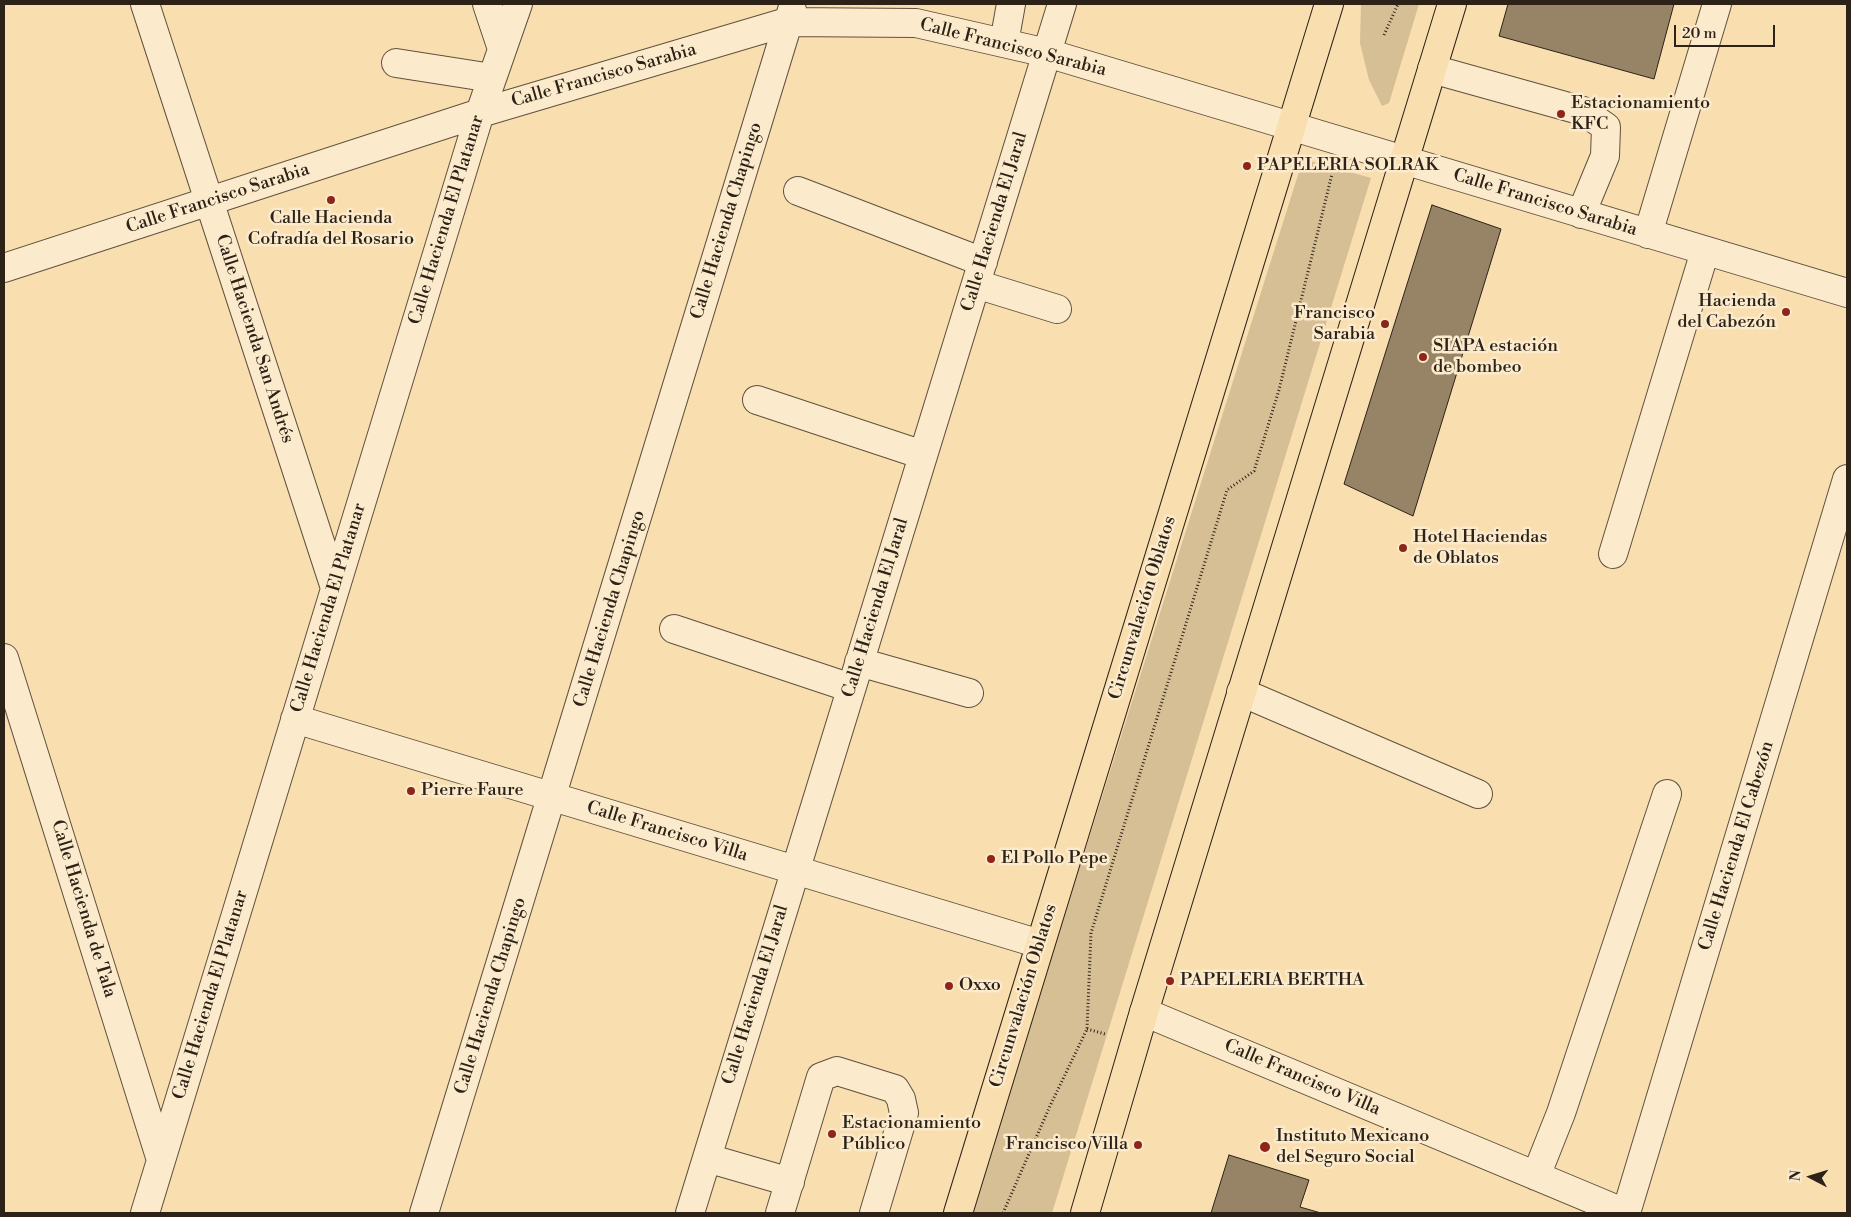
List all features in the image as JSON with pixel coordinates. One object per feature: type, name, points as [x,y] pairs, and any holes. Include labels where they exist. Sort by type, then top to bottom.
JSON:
[{"type":"main road","name":"Circunvalación Oblatos","points":[[958,1213],[1329,4]]},
{"type":"main road","points":[[1085,1213],[1144,1012],[1452,4]]},
{"type":"street","name":"Calle Hacienda San Andrés","points":[[145,4],[335,588]]},
{"type":"street","points":[[487,4],[502,49]]},
{"type":"street","name":"Calle Hacienda El Platanar","points":[[145,1213],[480,113],[518,4]]},
{"type":"street","points":[[1004,43],[1011,4]]},
{"type":"street","name":"Calle Hacienda El Jaral","points":[[690,1213],[1062,4]]},
{"type":"street","points":[[1648,234],[1714,5]]},
{"type":"street","name":"Calle Francisco Sarabia","points":[[4,268],[791,13],[916,22],[1047,53],[1847,294]]},
{"type":"street","name":"Calle Hacienda Chapingo","points":[[424,1213],[791,13]]},
{"type":"street","points":[[396,63],[492,78]]},
{"type":"street","points":[[1432,69],[1584,110],[1606,127],[1605,156],[1581,214]]},
{"type":"street","points":[[798,191],[1058,309]]},
{"type":"street","points":[[1613,554],[1705,251]]},
{"type":"street","points":[[757,400],[923,455]]},
{"type":"street","name":"Calle Hacienda El Cabezón","points":[[1626,1213],[1847,479]]},
{"type":"street","points":[[674,629],[851,688]]},
{"type":"street","name":"Calle Hacienda de Tala","points":[[4,658],[161,1160]]},
{"type":"street","points":[[859,662],[969,693]]},
{"type":"street","points":[[1242,692],[1478,794]]},
{"type":"street","name":"Calle Francisco Villa","points":[[295,719],[1040,944]]},
{"type":"street","points":[[1536,1176],[1560,1114],[1667,794]]},
{"type":"street","name":"Calle Francisco Villa","points":[[1144,1012],[1626,1213]]},
{"type":"street","points":[[780,1213],[821,1077],[836,1071],[895,1089],[901,1099],[904,1113],[874,1213]]},
{"type":"street","points":[[707,1158],[790,1182]]},
{"type":"path","points":[[1384,35],[1398,4]]},
{"type":"path","points":[[1003,1213],[1050,1106],[1088,1029],[1091,933],[1227,490],[1254,471],[1279,390],[1332,174]]},
{"type":"path","points":[[1088,1029],[1105,1034]]},
{"type":"shaded area","points":[[1361,4],[1419,4],[1389,103],[1382,106],[1369,80],[1360,43]]},
{"type":"shaded area","points":[[1303,159],[1371,178],[1052,1213],[971,1213]]},
{"type":"building","points":[[1508,4],[1674,4],[1654,79],[1499,36]]},
{"type":"building","name":"SIAPA estación de bombeo","points":[[1432,205],[1501,229],[1413,516],[1344,484]]},
{"type":"building","points":[[1229,1155],[1309,1180],[1300,1207],[1321,1213],[1211,1213]]},
{"type":"place","name":"Estacionamiento KFC","points":[[1561,114]]},
{"type":"place","name":"PAPELERIA SOLRAK","points":[[1247,166]]},
{"type":"place","name":"Calle Hacienda Cofradía del Rosario","points":[[331,200]]},
{"type":"place","name":"Hacienda del Cabezón","points":[[1786,312]]},
{"type":"place","name":"Francisco Sarabia","points":[[1385,324]]},
{"type":"place","name":"SIAPA estación de bombeo","points":[[1423,357]]},
{"type":"place","name":"Hotel Haciendas de Oblatos","points":[[1403,548]]},
{"type":"place","name":"Pierre Faure","points":[[411,791]]},
{"type":"place","name":"El Pollo Pepe","points":[[991,859]]},
{"type":"place","name":"PAPELERIA BERTHA","points":[[1170,981]]},
{"type":"place","name":"Oxxo","points":[[949,986]]},
{"type":"place","name":"Estacionamiento Público","points":[[832,1134]]},
{"type":"place","name":"Francisco Villa","points":[[1138,1145]]},
{"type":"place","name":"Instituto Mexicano del Seguro Social","points":[[1265,1147]]}]
